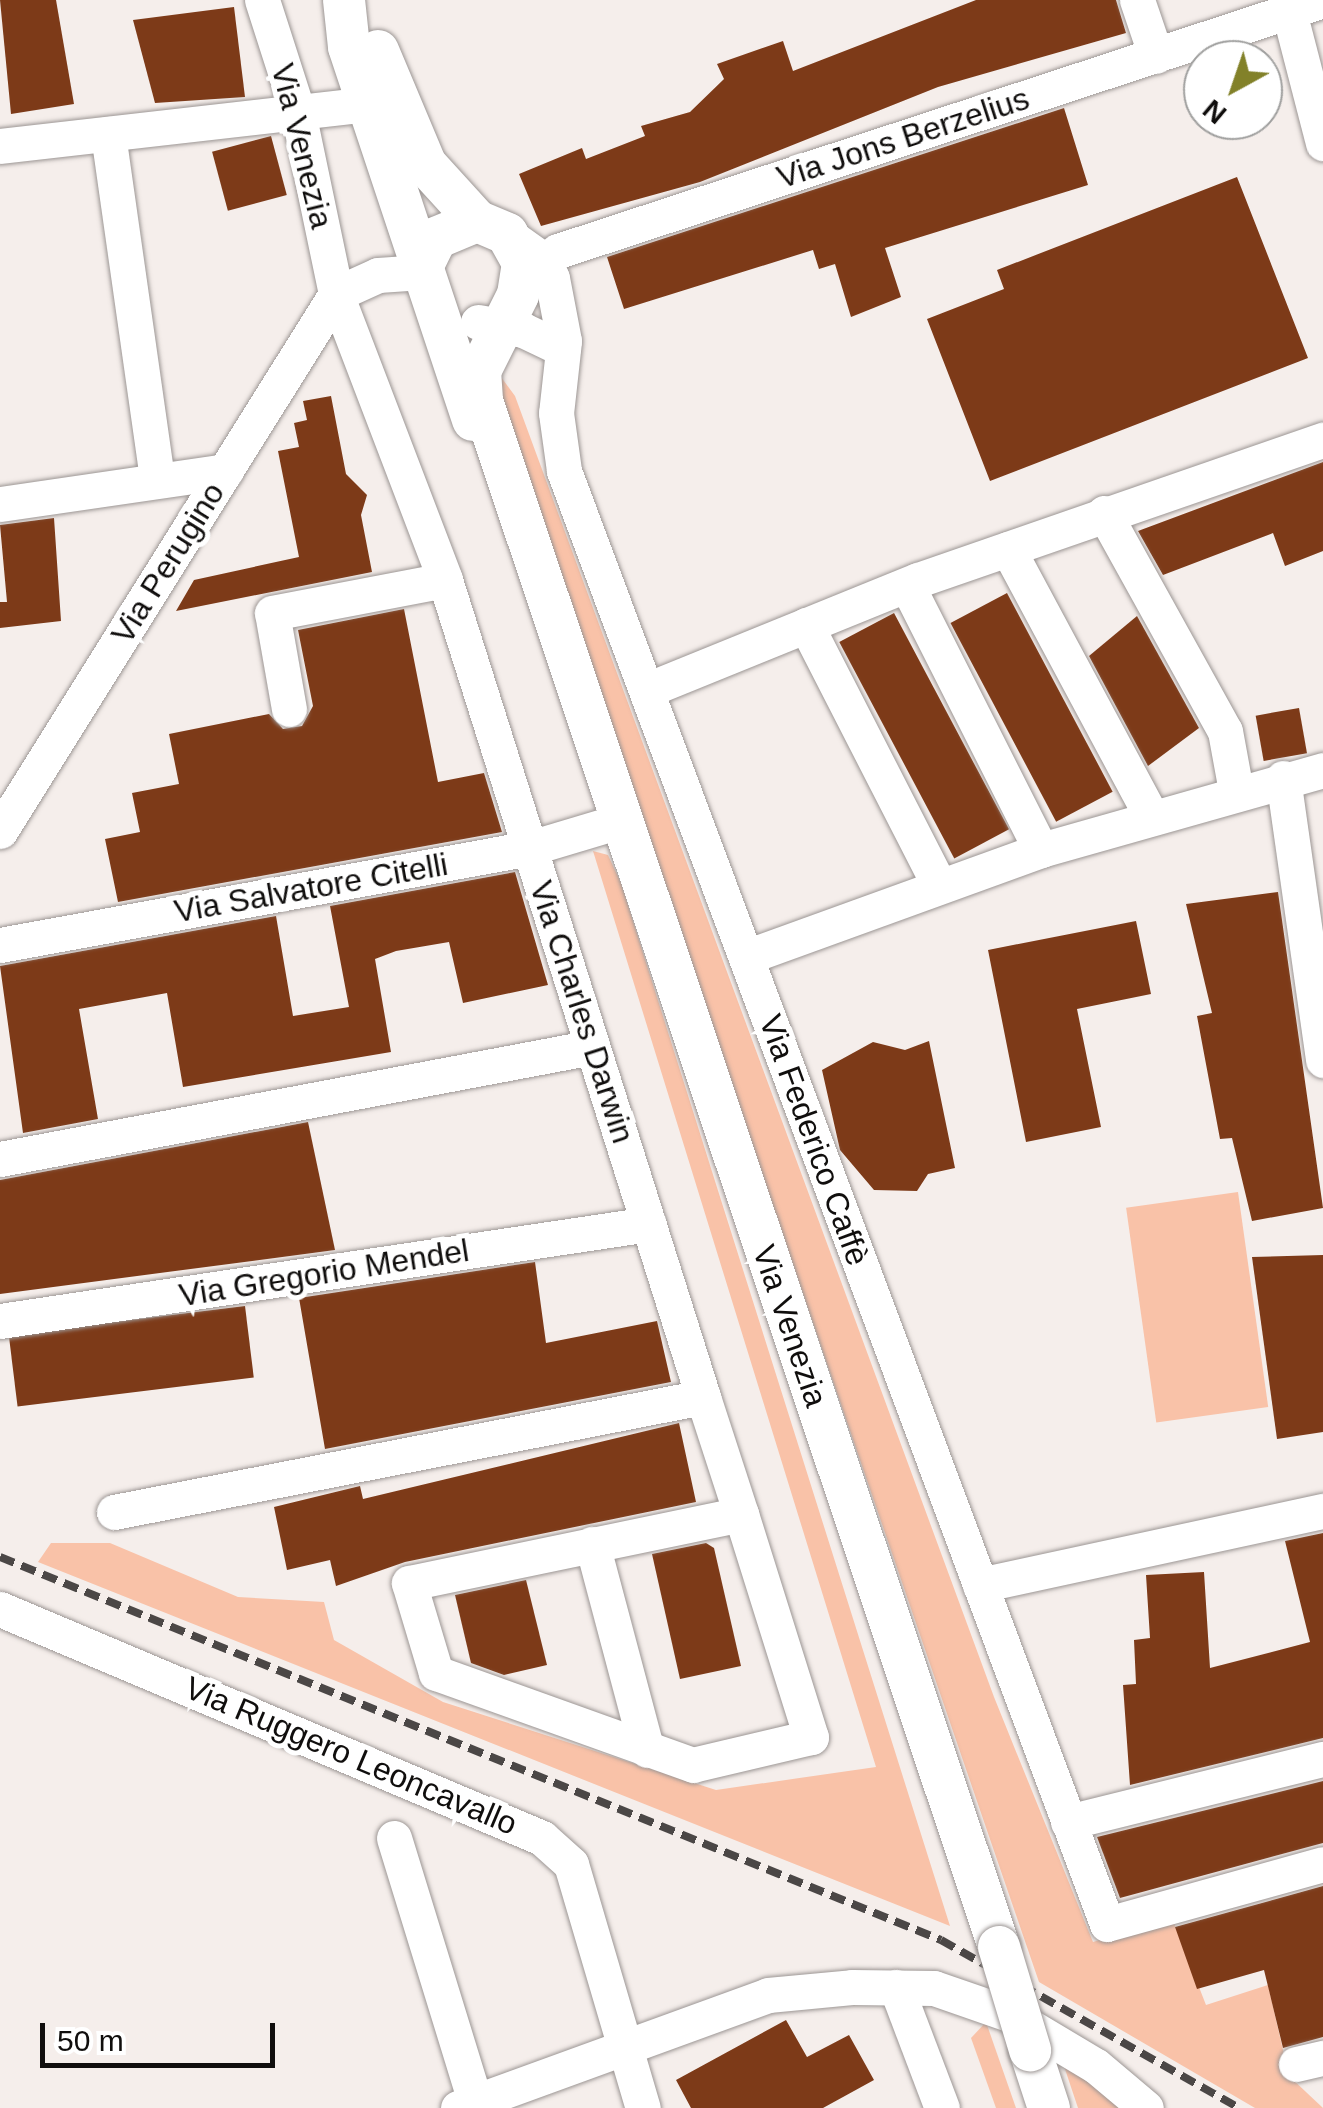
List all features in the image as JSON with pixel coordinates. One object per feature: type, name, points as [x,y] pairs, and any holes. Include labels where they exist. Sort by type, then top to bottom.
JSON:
[{"type":"main road","points":[[344,0],[368,104],[424,275],[524,545]]},
{"type":"main road","points":[[352,0],[426,165],[492,228],[510,299],[480,371],[482,400],[524,545]]},
{"type":"main road","points":[[492,228],[436,238],[424,275],[446,314],[510,299]]},
{"type":"main road","name":"Via Venezia","points":[[524,545],[620,820],[1050,2108]]},
{"type":"street","name":"Via Venezia","points":[[262,0],[298,112],[336,294]]},
{"type":"street","points":[[1138,0],[1156,56]]},
{"type":"street","points":[[1300,4],[1323,143]]},
{"type":"street","name":"Via Jons Berzelius","points":[[510,299],[1300,4]]},
{"type":"street","points":[[0,146],[368,104]]},
{"type":"street","points":[[108,134],[156,480]]},
{"type":"street","points":[[336,294],[378,276],[424,275]]},
{"type":"street","name":"Via Perugino","points":[[2,815],[226,472],[336,294]]},
{"type":"street","name":"Via Charles Darwin","points":[[336,294],[446,580],[811,1736],[692,1766],[648,1750]]},
{"type":"street","points":[[510,299],[563,350]]},
{"type":"street","name":"Via Federico Caffè","points":[[510,299],[560,306],[563,350],[557,442],[1106,1924],[1323,1864]]},
{"type":"street","points":[[646,690],[907,585],[1104,513],[1323,440]]},
{"type":"street","points":[[0,504],[226,472]]},
{"type":"street","points":[[1104,513],[1226,730],[1236,791]]},
{"type":"street","points":[[1008,550],[1151,816]]},
{"type":"street","points":[[289,709],[272,613],[446,580]]},
{"type":"street","points":[[907,585],[1041,850]]},
{"type":"street","points":[[806,626],[938,885]]},
{"type":"street","points":[[746,957],[1041,850],[1236,791],[1323,770]]},
{"type":"street","points":[[1283,778],[1323,1060]]},
{"type":"street","name":"Via Salvatore Citelli","points":[[0,945],[530,848],[620,820]]},
{"type":"street","points":[[0,1158],[593,1047]]},
{"type":"street","name":"Via Gregorio Mendel","points":[[0,1322],[649,1224]]},
{"type":"street","points":[[114,1512],[704,1398]]},
{"type":"street","points":[[980,1585],[1323,1511]]},
{"type":"street","points":[[648,1750],[436,1673],[409,1583],[741,1514]]},
{"type":"street","points":[[592,1544],[648,1750]]},
{"type":"street","name":"Via Ruggero Leoncavallo","points":[[0,1609],[542,1838],[571,1864],[628,2045],[643,2108]]},
{"type":"street","points":[[1068,1822],[1323,1759]]},
{"type":"street","points":[[394,1838],[467,2105],[768,1995],[934,1988],[1009,2014],[1096,2066],[1146,2108]]},
{"type":"street","points":[[896,1988],[942,2108]]},
{"type":"shaded area","points":[[493,366],[515,396],[994,1697],[1093,1942],[1172,1918],[1206,2005],[1268,1985],[1289,2076],[1323,2108],[1255,2108],[1039,1982],[491,384]]},
{"type":"shaded area","points":[[593,851],[608,855],[621,883],[950,1926],[38,1562],[51,1543],[110,1543],[238,1597],[324,1602],[334,1640],[443,1702],[716,1790],[876,1767]]},
{"type":"shaded area","points":[[1238,1192],[1268,1407],[1156,1423],[1126,1208]]},
{"type":"shaded area","points":[[986,2022],[1016,2108],[996,2108],[971,2038]]},
{"type":"shaded area","points":[[1063,2063],[1131,2108],[1078,2108]]},
{"type":"building","points":[[0,0],[56,0],[74,104],[11,114]]},
{"type":"building","points":[[976,0],[1116,0],[1126,33],[938,87],[700,182],[541,226],[519,174],[582,148],[586,159],[645,136],[641,126],[690,112],[724,79],[717,64],[783,41],[793,71]]},
{"type":"building","points":[[234,7],[245,97],[155,103],[133,20]]},
{"type":"building","points":[[1064,108],[1088,185],[885,248],[901,297],[851,317],[835,264],[819,269],[813,250],[624,309],[607,257]]},
{"type":"building","points":[[271,136],[287,195],[228,211],[212,152]]},
{"type":"building","points":[[1237,177],[1308,358],[990,481],[927,319],[1004,289],[997,270]]},
{"type":"building","points":[[331,396],[346,474],[367,495],[361,515],[372,572],[176,611],[194,580],[299,557],[278,451],[299,447],[294,423],[307,420],[303,401]]},
{"type":"building","points":[[1323,462],[1323,551],[1285,566],[1273,533],[1163,575],[1138,531]]},
{"type":"building","points":[[54,518],[61,621],[0,628],[0,602],[7,602],[0,525]]},
{"type":"building","points":[[1007,593],[1113,792],[1056,822],[950,623]]},
{"type":"building","points":[[404,609],[438,782],[484,773],[502,832],[118,902],[105,839],[140,832],[132,793],[179,784],[169,734],[269,714],[283,729],[302,726],[313,706],[298,630]]},
{"type":"building","points":[[894,613],[1009,829],[954,858],[839,642]]},
{"type":"building","points":[[1137,616],[1199,728],[1148,766],[1089,656]]},
{"type":"building","points":[[1299,708],[1307,753],[1264,761],[1256,716]]},
{"type":"building","points":[[515,872],[548,985],[463,1003],[449,942],[396,951],[375,959],[391,1052],[183,1087],[167,993],[79,1009],[98,1119],[23,1133],[0,966],[276,916],[293,1016],[349,1007],[330,906]]},
{"type":"building","points":[[1278,892],[1323,1208],[1252,1221],[1232,1138],[1220,1139],[1197,1016],[1212,1013],[1186,904]]},
{"type":"building","points":[[1136,921],[1151,994],[1077,1009],[1101,1127],[1026,1142],[988,950]]},
{"type":"building","points":[[929,1041],[955,1168],[928,1174],[917,1191],[874,1190],[840,1150],[822,1070],[873,1042],[905,1050]]},
{"type":"building","points":[[308,1122],[335,1250],[0,1294],[0,1180]]},
{"type":"building","points":[[1323,1255],[1323,1432],[1277,1439],[1252,1257]]},
{"type":"building","points":[[535,1262],[546,1343],[657,1321],[671,1382],[325,1449],[299,1298]]},
{"type":"building","points":[[245,1306],[254,1377],[18,1406],[9,1335]]},
{"type":"building","points":[[679,1423],[696,1502],[405,1562],[336,1586],[330,1560],[287,1570],[274,1507],[360,1486],[363,1499]]},
{"type":"building","points":[[1323,1533],[1323,1738],[1130,1785],[1123,1685],[1136,1684],[1134,1640],[1150,1638],[1146,1575],[1204,1572],[1210,1668],[1310,1642],[1285,1541]]},
{"type":"building","points":[[706,1543],[714,1548],[741,1666],[680,1679],[652,1554]]},
{"type":"building","points":[[526,1580],[547,1665],[504,1675],[471,1663],[455,1595]]},
{"type":"building","points":[[1323,1781],[1323,1843],[1120,1898],[1097,1837]]},
{"type":"building","points":[[1323,1886],[1323,2037],[1283,2048],[1264,1970],[1197,1989],[1175,1927]]},
{"type":"building","points":[[786,2020],[807,2057],[849,2035],[874,2080],[823,2108],[691,2108],[676,2080]]},
{"type":"railway","points":[[0,1557],[941,1940],[1239,2108]]}]
